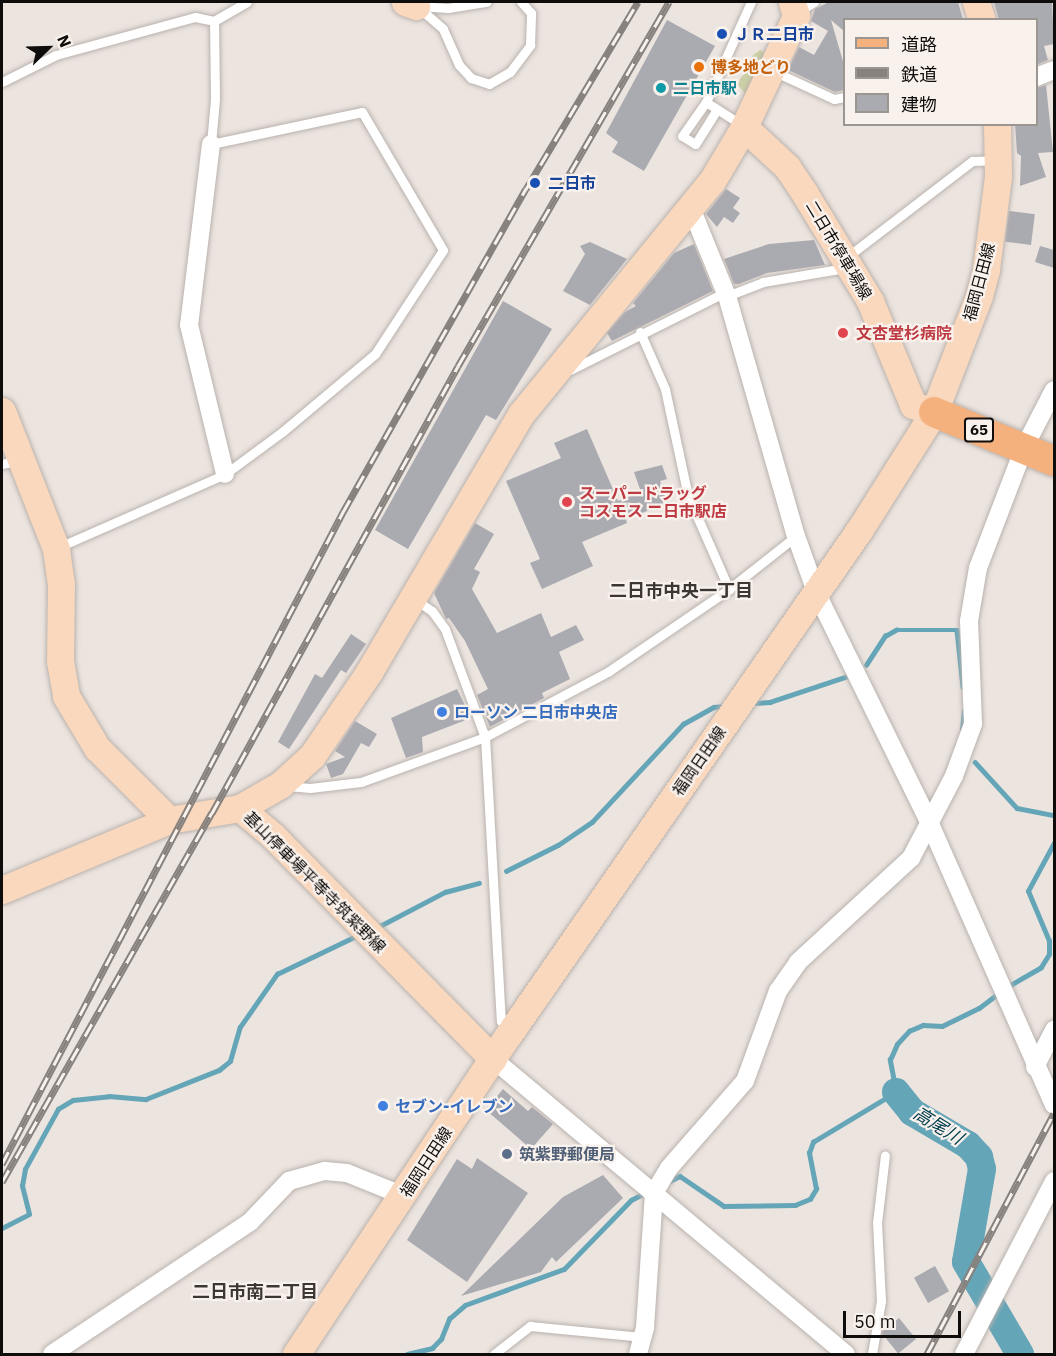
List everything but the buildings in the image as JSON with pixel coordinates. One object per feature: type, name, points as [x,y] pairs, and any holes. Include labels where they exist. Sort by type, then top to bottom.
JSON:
[{"type":"main road","points":[[976,2],[981,18]]},
{"type":"main road","points":[[240,808],[280,785],[312,756],[330,732],[543,384],[691,208],[744,127],[801,5]]},
{"type":"main road","name":"福岡日田線","points":[[296,1354],[404,1196],[509,1034],[816,592],[934,412],[979,296],[992,241],[998,160],[997,126]]},
{"type":"main road","name":"二日市停車場線","points":[[744,127],[787,167],[870,301],[913,405],[934,412]]},
{"type":"main road","points":[[2,411],[13,462],[56,549],[61,584],[60,661],[66,696],[97,748],[169,820]]},
{"type":"main road","name":"65","points":[[934,412],[1054,461]]},
{"type":"main road","name":"基山停車場平等寺筑紫野線","points":[[2,890],[169,820],[240,808],[273,836],[493,1059]]},
{"type":"street","points":[[1038,76],[1054,70]]},
{"type":"street","points":[[211,144],[189,325],[225,474]]},
{"type":"street","points":[[691,208],[726,294],[796,536],[816,592],[930,824],[1035,1067],[1054,1105]]},
{"type":"street","points":[[640,1346],[654,1193],[669,1168],[745,1081],[778,991],[798,962],[910,858],[954,776],[974,724],[969,621],[978,568],[1024,448],[1054,390]]},
{"type":"street","points":[[1035,1067],[1054,1030]]},
{"type":"street","points":[[493,1059],[846,1354]]},
{"type":"street","points":[[58,1353],[250,1222],[289,1181],[325,1171],[347,1173],[404,1196]]},
{"type":"street","points":[[964,1354],[979,1330],[1054,1181]]},
{"type":"lane","points":[[2,82],[57,55],[195,17],[214,21],[247,2]]},
{"type":"lane","points":[[412,3],[448,8],[487,2]]},
{"type":"lane","points":[[412,3],[443,29],[459,65],[471,78],[489,84],[510,72],[530,45],[531,13],[521,2]]},
{"type":"lane","points":[[716,111],[695,144],[682,136],[706,102],[752,2]]},
{"type":"lane","points":[[56,549],[225,474],[282,432],[375,354],[443,250],[362,112],[211,144],[215,99],[214,21]]},
{"type":"lane","points":[[772,70],[834,99],[843,96]]},
{"type":"lane","points":[[706,102],[716,111],[744,127]]},
{"type":"lane","points":[[543,384],[640,332],[726,294],[763,282],[848,263],[972,161],[998,160]]},
{"type":"lane","points":[[640,332],[665,389],[688,496],[729,589]]},
{"type":"lane","points":[[280,785],[310,788],[361,782],[486,737],[609,670],[729,589],[796,536]]},
{"type":"lane","points":[[411,597],[432,610],[445,629],[486,737],[501,1021],[509,1034]]},
{"type":"lane","points":[[872,1354],[881,1301],[878,1223],[885,1155]]},
{"type":"lane","points":[[494,1354],[530,1326],[640,1346]]},
{"type":"green space","points":[[760,50],[764,52],[747,96],[738,85],[750,66],[751,57]]},
{"type":"waterway","points":[[866,665],[885,636],[896,630],[957,630],[963,687]]},
{"type":"waterway","points":[[752,703],[770,702],[848,676]]},
{"type":"waterway","points":[[506,871],[558,845],[592,822],[683,724],[714,707],[725,706]]},
{"type":"waterway","points":[[962,729],[964,711]]},
{"type":"waterway","points":[[975,762],[1017,808],[1054,815]]},
{"type":"waterway","name":"高尾川","points":[[1007,987],[1041,967],[1049,954],[1049,941],[1028,891],[1054,843]]},
{"type":"waterway","points":[[376,928],[445,892],[479,883]]},
{"type":"waterway","points":[[2,1228],[29,1214],[22,1186],[25,1169],[58,1109],[73,1100],[109,1096],[146,1099],[219,1070],[230,1061],[240,1027],[277,974],[354,937]]},
{"type":"waterway","points":[[668,1182],[680,1176],[724,1206],[795,1205],[810,1199],[816,1189],[809,1153],[813,1142],[896,1092],[890,1060],[897,1044],[909,1031],[923,1025],[942,1026],[979,1008],[1000,992]]},
{"type":"waterway","name":"高尾川","points":[[896,1092],[912,1112],[968,1145],[979,1157],[982,1169],[966,1262],[1020,1354]]},
{"type":"waterway","points":[[407,1354],[432,1348],[441,1339],[449,1319],[465,1305],[564,1269],[631,1200],[645,1193]]},
{"type":"railway","points":[[2,1164],[343,512],[526,189],[638,2]]},
{"type":"railway","points":[[2,1182],[212,813],[458,366],[669,2]]},
{"type":"railway","points":[[927,1354],[1054,1113]]},
{"type":"place","name":"ＪＲ二日市","points":[[722,34]]},
{"type":"place","name":"博多地どり","points":[[699,67]]},
{"type":"place","name":"二日市駅","points":[[661,88]]},
{"type":"place","name":"二日市","points":[[535,183]]},
{"type":"place","name":"文杏堂杉病院","points":[[843,333]]},
{"type":"place","name":"スーパードラッグ コスモス 二日市駅店","points":[[567,502]]},
{"type":"place","name":"ローソン 二日市中央店","points":[[442,712]]},
{"type":"place","name":"セブン-イレブン","points":[[383,1106]]},
{"type":"place","name":"筑紫野郵便局","points":[[507,1154]]},
{"type":"district","name":"二日市中央一丁目","points":[[681,591]]},
{"type":"district","name":"二日市南二丁目","points":[[255,1292]]}]
